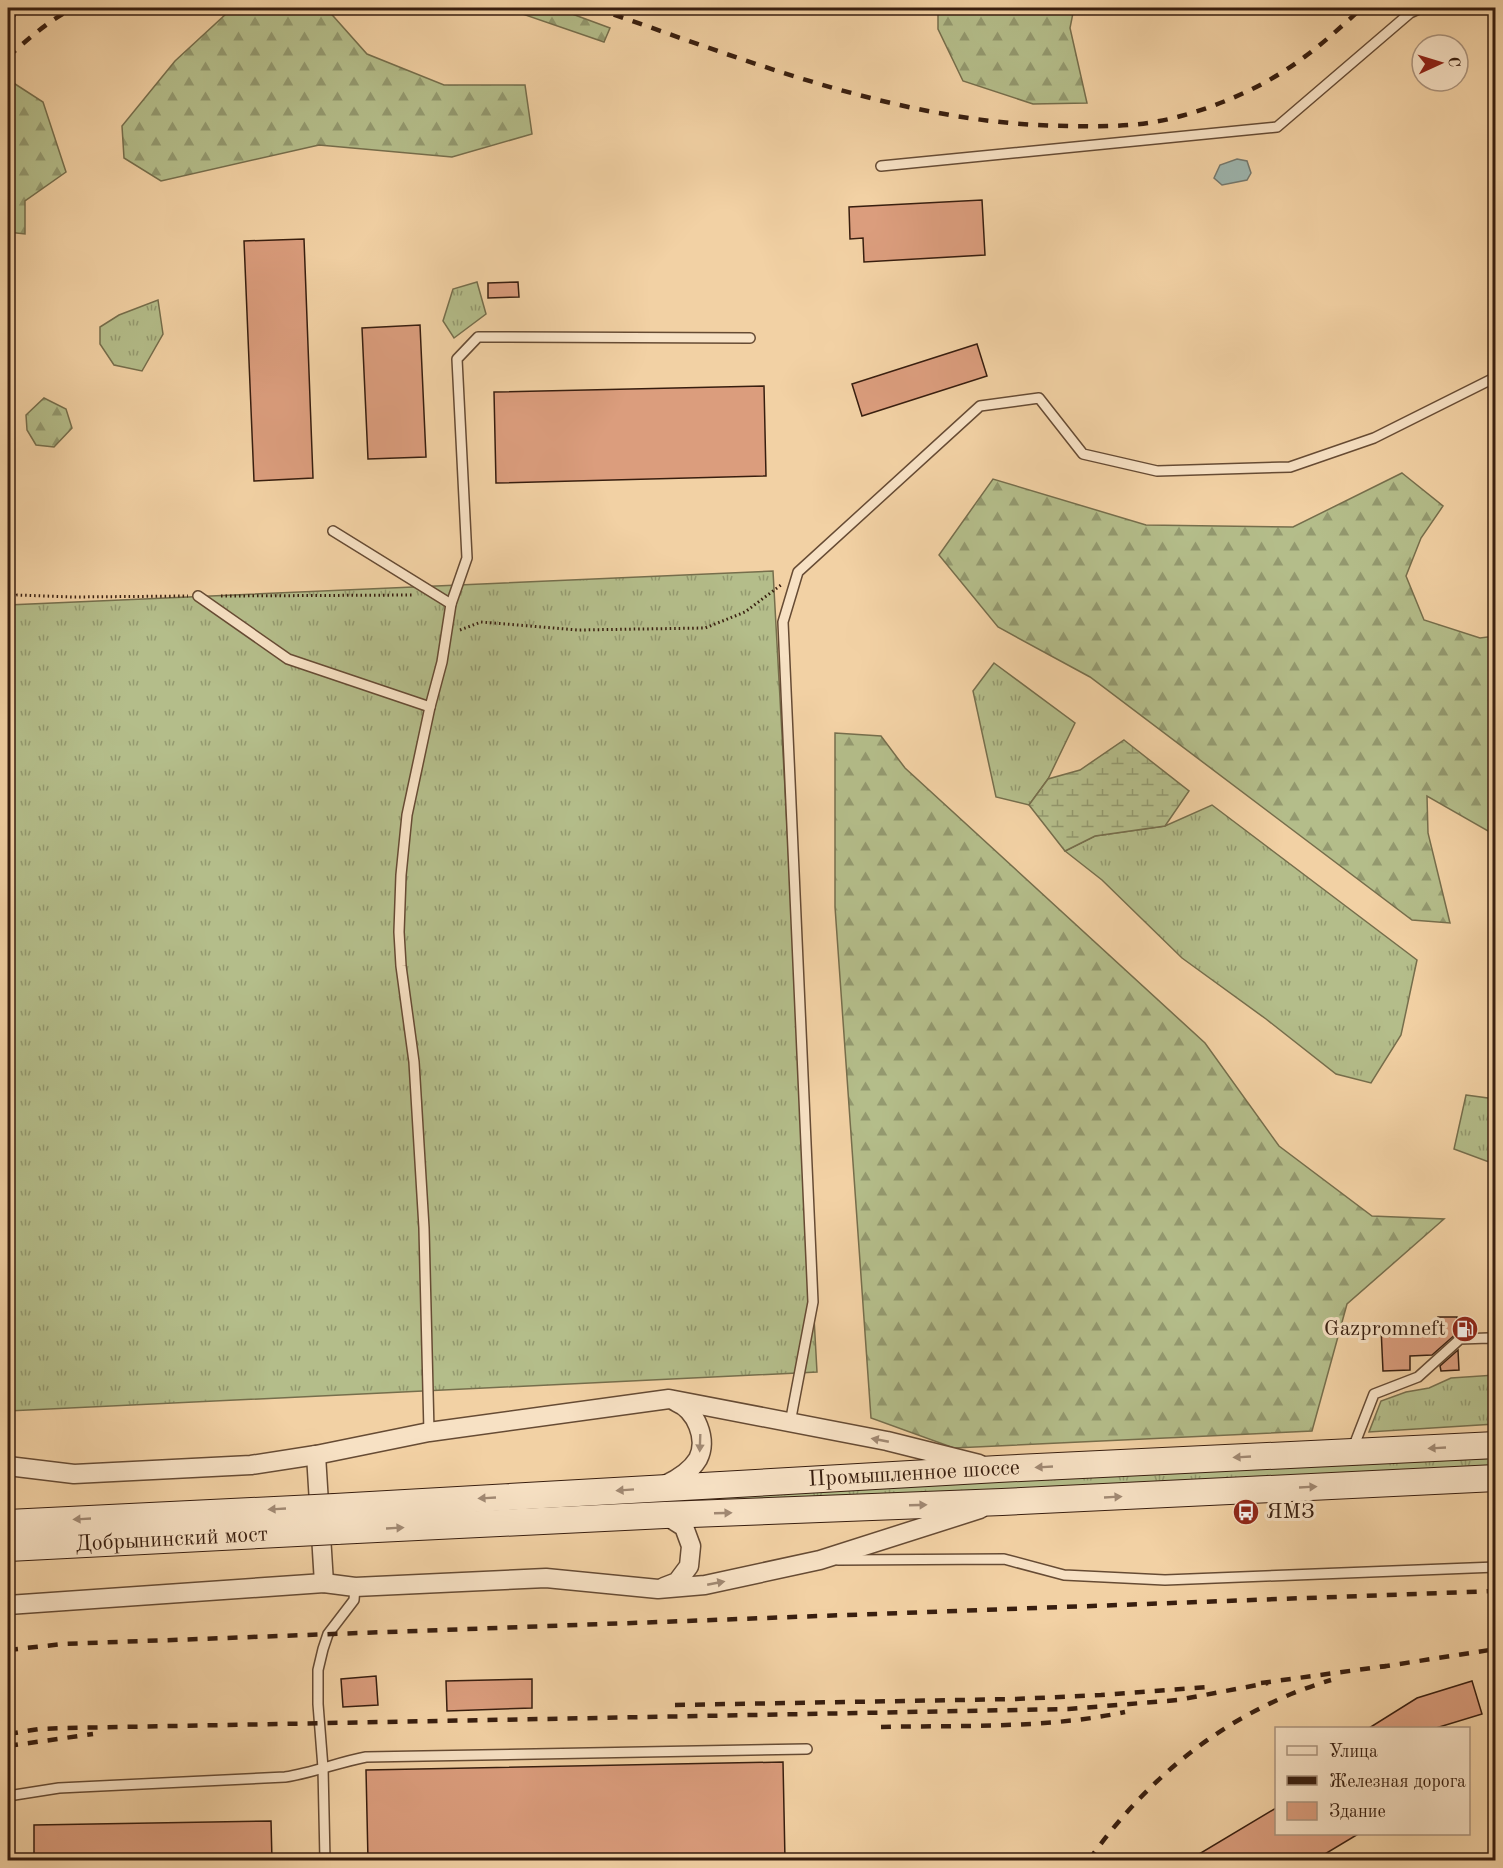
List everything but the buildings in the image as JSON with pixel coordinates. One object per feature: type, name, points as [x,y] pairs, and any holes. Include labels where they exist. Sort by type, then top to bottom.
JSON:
[{"type":"main road","name":"Промышленное шоссе","points":[[336,1519],[661,1487],[1496,1445]]},
{"type":"main road","name":"Промышленное шоссе","points":[[336,1519],[665,1515],[1002,1502],[1496,1478]]},
{"type":"main road","name":"Добрынинский мост","points":[[8,1523],[336,1519]]},
{"type":"main road","name":"Добрынинский мост","points":[[8,1548],[336,1519]]},
{"type":"street","points":[[661,1487],[683,1476],[698,1458],[702,1444],[694,1416],[684,1406],[669,1400]]},
{"type":"street","points":[[8,1466],[74,1474],[251,1465],[316,1455],[429,1432],[669,1400],[887,1441],[998,1469]]},
{"type":"street","points":[[316,1455],[324,1583]]},
{"type":"street","points":[[8,1605],[324,1583],[355,1587],[546,1578],[658,1589],[705,1585],[820,1560],[1002,1502]]},
{"type":"street","points":[[658,1589],[677,1582],[689,1566],[691,1546],[684,1527],[665,1515]]},
{"type":"lane","points":[[881,166],[1277,127],[1410,13],[1421,8]]},
{"type":"lane","points":[[429,1432],[423,1216],[414,1062],[401,966],[399,932],[401,874],[408,815],[430,707],[442,662],[451,604],[467,558],[457,359],[478,337],[750,338]]},
{"type":"lane","points":[[790,1423],[813,1302],[783,622],[798,572],[980,406],[1039,398],[1083,454],[1157,471],[1290,467],[1374,438],[1496,377]]},
{"type":"lane","points":[[333,531],[451,604]]},
{"type":"lane","points":[[198,596],[288,659],[430,707]]},
{"type":"lane","points":[[1351,1452],[1374,1394],[1418,1377],[1460,1339],[1489,1338],[1496,1342]]},
{"type":"lane","points":[[820,1560],[1004,1559],[1064,1575],[1165,1580],[1496,1568]]},
{"type":"lane","points":[[325,1860],[318,1670],[328,1634],[354,1600],[355,1587]]},
{"type":"lane","points":[[8,1796],[59,1788],[285,1777],[302,1775],[366,1757],[807,1749]]},
{"type":"path","points":[[447,636],[481,622],[578,630],[705,628],[745,612],[798,572]]},
{"type":"green space","points":[[268,8],[326,8],[367,54],[444,85],[525,85],[532,134],[452,157],[319,145],[161,181],[124,158],[122,126],[175,61],[226,14]]},
{"type":"green space","points":[[505,8],[556,8],[610,28],[604,42]]},
{"type":"green space","points":[[938,8],[1074,8],[1070,28],[1087,103],[1033,104],[963,81],[938,29]]},
{"type":"green space","points":[[12,82],[43,102],[66,172],[25,201],[25,234],[8,232],[8,89]]},
{"type":"green space","points":[[477,282],[486,314],[454,338],[443,321],[453,289]]},
{"type":"green space","points":[[158,300],[163,334],[142,371],[114,365],[100,344],[100,327],[119,315]]},
{"type":"green space","points":[[44,398],[66,409],[72,428],[54,447],[36,445],[27,430],[26,415]]},
{"type":"green space","points":[[1402,473],[1443,506],[1421,538],[1406,576],[1424,620],[1480,638],[1495,636],[1495,838],[1490,832],[1427,796],[1428,833],[1450,923],[1412,920],[1090,677],[998,627],[939,555],[993,479],[1146,525],[1293,527]]},
{"type":"green space","points":[[773,571],[817,1372],[8,1411],[8,605]]},
{"type":"green space","points":[[994,663],[1075,723],[1048,779],[1029,805],[996,797],[973,691]]},
{"type":"green space","points":[[835,733],[881,736],[905,768],[1205,1043],[1279,1146],[1372,1216],[1444,1219],[1347,1304],[1312,1431],[954,1448],[871,1418],[835,907]]},
{"type":"green space","points":[[1124,740],[1189,791],[1165,826],[1095,836],[1065,851],[1029,805],[1048,779],[1080,770]]},
{"type":"green space","points":[[1212,805],[1417,960],[1401,1035],[1371,1083],[1336,1074],[1266,1019],[1182,958],[1102,880],[1065,851],[1095,836],[1165,826]]},
{"type":"green space","points":[[1466,1095],[1495,1099],[1495,1161],[1489,1162],[1454,1149]]},
{"type":"green space","points":[[1495,1375],[1495,1424],[1369,1432],[1381,1401],[1406,1392],[1429,1388],[1451,1378]]},
{"type":"green space","points":[[1495,1458],[1495,1467],[1071,1489],[652,1502],[745,1492]]},
{"type":"water","points":[[1237,159],[1247,161],[1251,173],[1247,180],[1222,185],[1214,178],[1220,165]]},
{"type":"railway","points":[[8,22],[20,8]]},
{"type":"railway","points":[[8,57],[47,24],[74,8]]},
{"type":"railway","points":[[595,8],[770,69],[889,103],[950,115],[1011,123],[1087,126],[1154,122],[1198,111],[1231,99],[1293,65],[1322,44],[1362,8]]},
{"type":"railway","points":[[8,1650],[63,1644],[1496,1591]]},
{"type":"railway","points":[[1380,1667],[1496,1649]]},
{"type":"railway","points":[[1261,1683],[1386,1666]]},
{"type":"railway","points":[[1089,1860],[1138,1800],[1195,1749],[1259,1709],[1331,1680]]},
{"type":"railway","points":[[8,1734],[39,1729],[67,1728],[1069,1709],[1178,1700],[1268,1683]]},
{"type":"railway","points":[[675,1705],[1016,1699],[1208,1687]]},
{"type":"railway","points":[[881,1727],[1034,1724],[1125,1712]]},
{"type":"railway","points":[[8,1746],[93,1734]]},
{"type":"place","name":"Gazpromneft","points":[[1465,1329]]},
{"type":"place","name":"ЯМЗ","points":[[1246,1512]]}]
